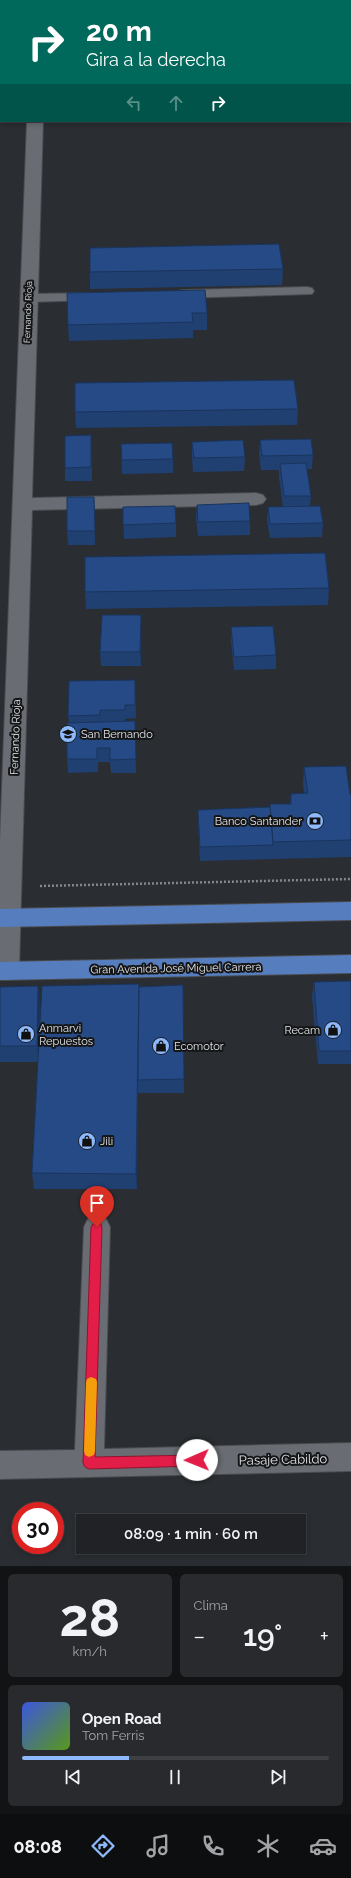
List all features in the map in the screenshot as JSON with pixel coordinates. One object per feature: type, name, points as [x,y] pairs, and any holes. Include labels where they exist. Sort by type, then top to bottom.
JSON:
[{"type":"main road","points":[[5,918],[351,911]]},
{"type":"main road","name":"Gran Avenida José Miguel Carrera","points":[[4,971],[351,964]]},
{"type":"street","name":"Fernando Rioja","points":[[4,971],[5,918],[11,886],[35,122]]},
{"type":"street","points":[[22,504],[256,499]]},
{"type":"street","points":[[89,1463],[97,1227]]},
{"type":"street","name":"Pasaje Cabildo","points":[[0,1465],[351,1457]]},
{"type":"lane","points":[[168,295],[307,291]]},
{"type":"lane","points":[[29,298],[106,296]]},
{"type":"path","points":[[11,886],[351,879]]},
{"type":"building","points":[[279,244],[283,269],[90,272],[90,248]]},
{"type":"building","points":[[205,290],[207,313],[192,313],[193,322],[68,325],[67,293]]},
{"type":"building","points":[[294,380],[298,409],[75,412],[75,383]]},
{"type":"building","points":[[91,435],[91,467],[65,468],[65,436]]},
{"type":"building","points":[[311,439],[313,455],[262,456],[260,440]]},
{"type":"building","points":[[243,440],[245,457],[194,458],[192,442]]},
{"type":"building","points":[[172,443],[173,459],[122,460],[121,444]]},
{"type":"building","points":[[306,463],[311,496],[284,496],[280,464]]},
{"type":"building","points":[[67,497],[94,497],[95,531],[67,531]]},
{"type":"building","points":[[249,503],[250,521],[198,522],[197,505]]},
{"type":"building","points":[[175,506],[176,523],[123,525],[123,507]]},
{"type":"building","points":[[320,506],[323,523],[270,524],[268,507]]},
{"type":"building","points":[[325,553],[329,588],[85,592],[85,557]]},
{"type":"building","points":[[102,615],[141,615],[140,652],[100,652]]},
{"type":"building","points":[[273,626],[276,655],[234,657],[231,627]]},
{"type":"building","points":[[135,680],[135,705],[125,705],[125,710],[100,710],[100,715],[68,716],[69,681]]},
{"type":"building","points":[[135,721],[136,759],[110,760],[110,748],[97,748],[97,759],[67,759],[67,723]]},
{"type":"building","name":"Banco Santander","points":[[346,766],[351,794],[351,840],[273,842],[270,804],[291,804],[291,794],[308,793],[304,767]]},
{"type":"building","points":[[270,807],[273,845],[200,847],[198,810]]},
{"type":"building","name":"Recam","points":[[351,981],[351,1051],[319,1051],[314,982]]},
{"type":"building","name":"Jili","points":[[139,984],[136,1174],[32,1173],[42,986]]},
{"type":"building","name":"Ecomotor","points":[[183,985],[184,1079],[138,1080],[139,987]]},
{"type":"building","points":[[38,986],[37,1046],[0,1046],[0,987]]},
{"type":"slow traffic","points":[[89,1451],[91,1382]]},
{"type":"place","name":"San Bernando","points":[[68,734]]},
{"type":"place","name":"Banco Santander","points":[[315,821]]},
{"type":"place","name":"Recam","points":[[333,1030]]},
{"type":"place","name":"Anmarvi Repuestos","points":[[26,1034]]},
{"type":"place","name":"Ecomotor","points":[[161,1046]]},
{"type":"place","name":"Jili","points":[[87,1141]]},
{"type":"route","points":[[97,1227],[89,1463],[197,1460]]}]
